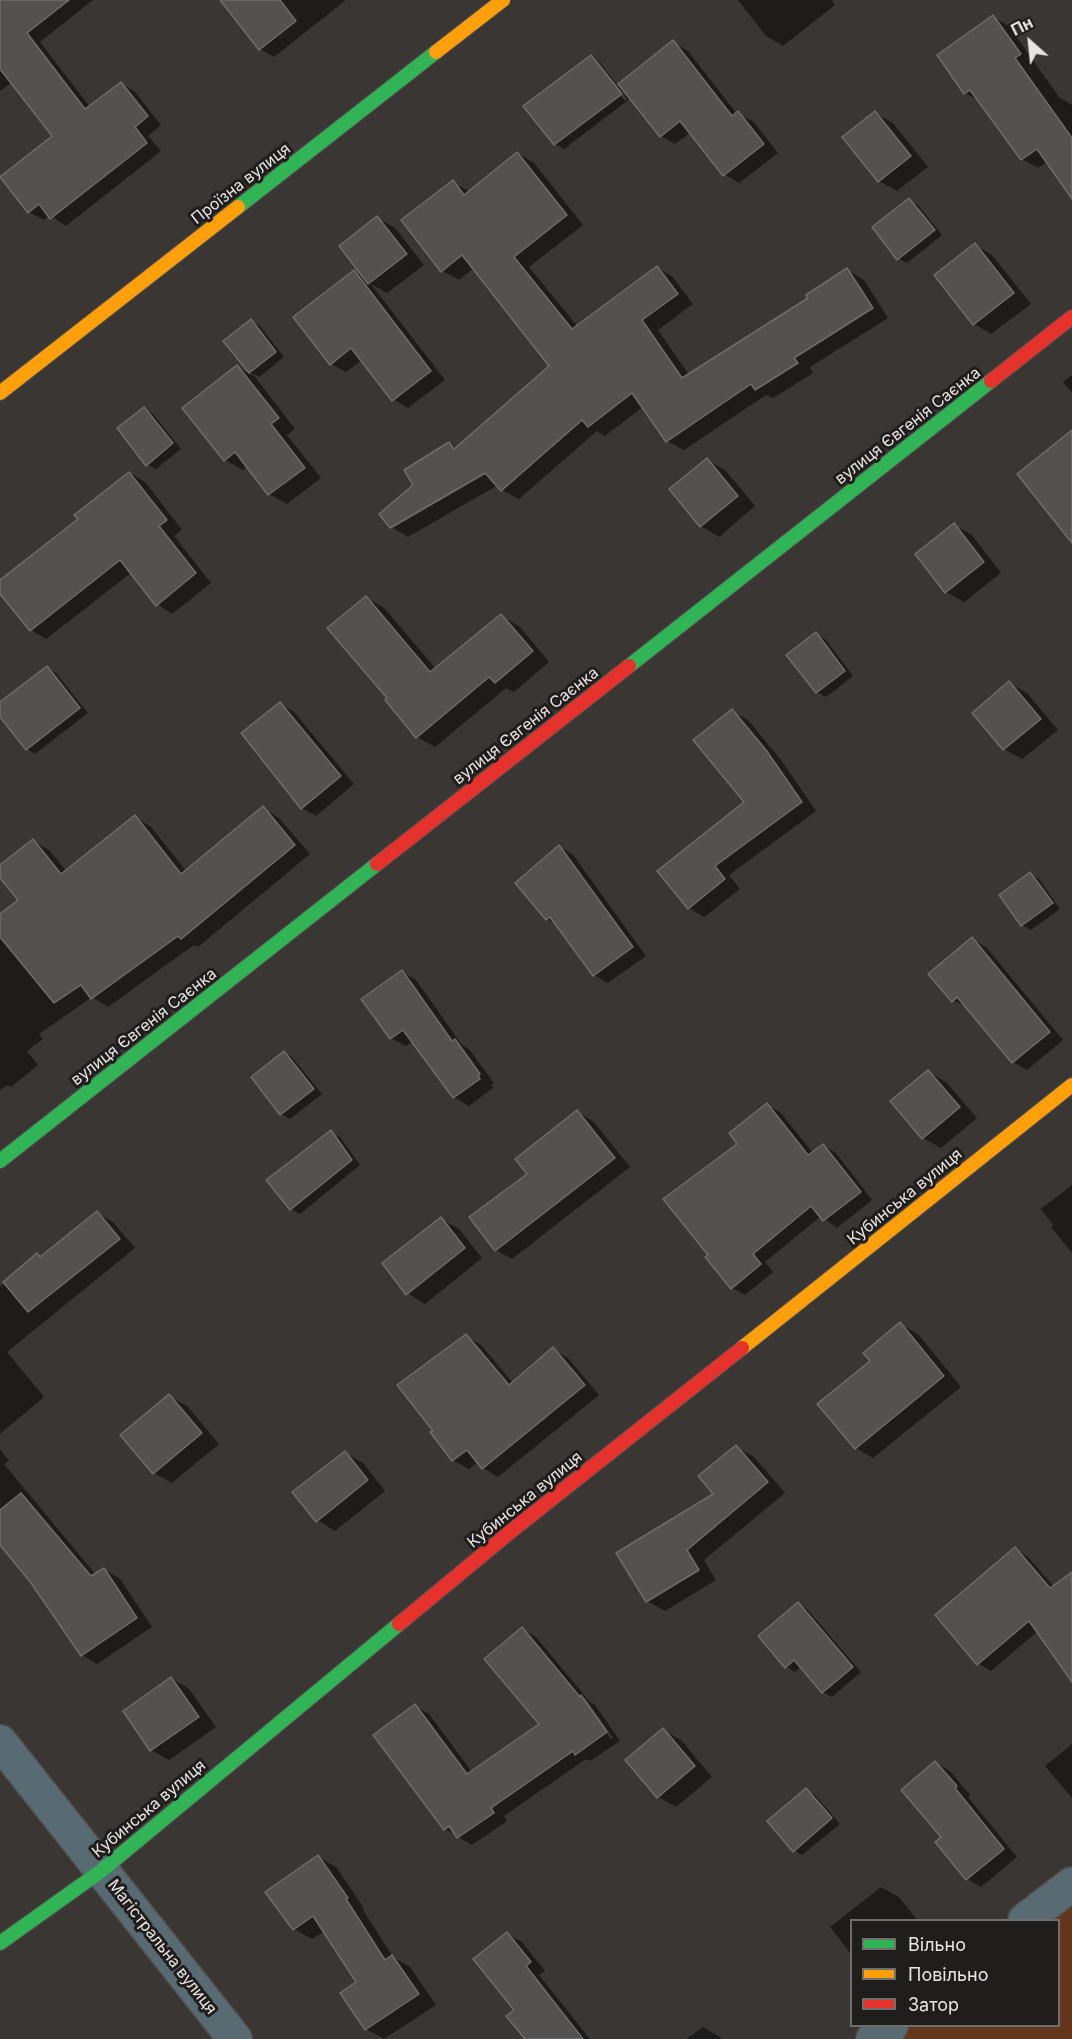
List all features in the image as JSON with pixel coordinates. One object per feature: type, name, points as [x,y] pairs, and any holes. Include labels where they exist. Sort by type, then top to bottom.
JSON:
[{"type":"street","name":"Проїзна вулиця","points":[[0,393],[503,0]]},
{"type":"street","name":"вулиця Євгенія Саєнка","points":[[0,1161],[1072,317]]},
{"type":"street","name":"Кубинська вулиця","points":[[0,1943],[101,1871],[510,1532],[1072,1085]]},
{"type":"street","name":"Магістральна вулиця","points":[[0,1743],[235,2039]]},
{"type":"street","points":[[1026,1919],[1072,1884]]},
{"type":"street","points":[[873,2039],[888,2027]]},
{"type":"shaded area","points":[[1072,1884],[1072,2039],[873,2039],[890,2027],[1060,2027],[1060,1919],[1026,1919]]},
{"type":"building","points":[[0,0],[69,0],[27,33],[85,109],[121,82],[148,116],[135,127],[147,143],[50,219],[39,204],[28,213],[0,177],[52,136],[0,69]]},
{"type":"building","points":[[220,0],[280,0],[296,21],[259,50]]},
{"type":"building","points":[[993,15],[1021,54],[1015,58],[1072,138],[1072,199],[1037,149],[1021,160],[970,90],[964,94],[937,55]]},
{"type":"building","points":[[673,40],[732,116],[738,111],[764,144],[723,176],[680,121],[660,137],[618,84]]},
{"type":"building","points":[[591,55],[622,94],[554,145],[523,106]]},
{"type":"building","points":[[875,111],[911,156],[878,182],[842,137]]},
{"type":"building","points":[[517,152],[567,215],[514,257],[572,329],[657,266],[678,294],[642,320],[682,378],[808,298],[806,295],[847,268],[873,308],[794,358],[798,363],[755,390],[751,384],[666,442],[632,393],[588,427],[582,420],[501,491],[485,473],[390,528],[379,514],[413,485],[404,470],[449,442],[454,449],[549,366],[462,255],[441,272],[401,220],[453,180],[464,195]]},
{"type":"building","points":[[909,198],[935,230],[897,260],[872,227]]},
{"type":"building","points":[[377,216],[407,254],[368,284],[339,246]]},
{"type":"building","points":[[975,243],[1014,293],[973,325],[934,275]]},
{"type":"building","points":[[354,270],[431,371],[392,401],[351,348],[330,365],[293,317]]},
{"type":"building","points":[[251,319],[276,352],[249,373],[223,341]]},
{"type":"building","points":[[237,365],[279,418],[271,424],[305,468],[268,495],[235,452],[224,461],[182,408]]},
{"type":"building","points":[[144,407],[173,443],[146,466],[117,428]]},
{"type":"building","points":[[1072,430],[1072,543],[1017,474]]},
{"type":"building","points":[[707,458],[738,496],[700,527],[669,489]]},
{"type":"building","points":[[129,472],[167,520],[159,526],[196,573],[156,606],[120,560],[30,631],[0,594],[0,580],[78,519],[74,515]]},
{"type":"building","points":[[954,523],[984,562],[945,593],[915,554]]},
{"type":"building","points":[[366,596],[430,672],[501,614],[533,651],[495,683],[489,677],[416,738],[385,700],[387,698],[327,628]]},
{"type":"building","points":[[816,632],[845,671],[816,693],[786,655]]},
{"type":"building","points":[[47,666],[80,708],[26,750],[0,717],[0,702]]},
{"type":"building","points":[[1009,681],[1041,719],[1003,750],[972,713]]},
{"type":"building","points":[[280,702],[341,776],[301,809],[241,733]]},
{"type":"building","points":[[732,709],[766,750],[802,802],[715,866],[725,879],[688,909],[657,871],[744,802],[693,740]]},
{"type":"building","points":[[263,806],[295,845],[181,939],[178,936],[91,999],[81,985],[54,1003],[0,937],[0,914],[18,900],[0,878],[0,865],[33,839],[61,874],[135,815],[181,874]]},
{"type":"building","points":[[559,845],[633,947],[593,976],[550,917],[546,920],[515,883]]},
{"type":"building","points":[[1030,872],[1053,903],[1021,926],[999,895]]},
{"type":"building","points":[[972,937],[1050,1032],[1012,1063],[957,997],[952,1002],[928,974]]},
{"type":"building","points":[[402,970],[452,1041],[455,1039],[480,1074],[478,1076],[480,1079],[453,1098],[403,1030],[390,1039],[361,999]]},
{"type":"building","points":[[284,1051],[314,1089],[280,1115],[251,1077]]},
{"type":"building","points":[[928,1070],[960,1107],[922,1139],[890,1101]]},
{"type":"building","points":[[767,1103],[808,1155],[823,1144],[861,1192],[823,1221],[811,1206],[753,1254],[761,1264],[731,1289],[705,1257],[708,1255],[663,1199],[737,1144],[729,1133]]},
{"type":"building","points":[[577,1110],[615,1158],[495,1251],[469,1217],[527,1174],[515,1159]]},
{"type":"building","points":[[331,1130],[352,1160],[290,1210],[266,1180]]},
{"type":"building","points":[[97,1211],[120,1239],[28,1312],[3,1282],[37,1253],[40,1257]]},
{"type":"building","points":[[441,1217],[465,1248],[406,1295],[382,1263]]},
{"type":"building","points":[[900,1322],[944,1376],[855,1449],[817,1404],[870,1361],[863,1353]]},
{"type":"building","points":[[466,1334],[509,1385],[553,1347],[585,1385],[482,1469],[467,1450],[452,1461],[430,1432],[433,1431],[397,1385]]},
{"type":"building","points":[[169,1394],[202,1433],[153,1474],[120,1435]]},
{"type":"building","points":[[736,1445],[768,1482],[687,1550],[699,1570],[646,1602],[616,1553],[713,1494],[698,1476]]},
{"type":"building","points":[[345,1451],[368,1480],[316,1522],[292,1492]]},
{"type":"building","points":[[21,1493],[91,1576],[104,1568],[137,1618],[81,1656],[31,1583],[0,1545],[0,1510]]},
{"type":"building","points":[[1015,1547],[1050,1588],[1072,1572],[1072,1682],[1029,1621],[977,1665],[935,1615]]},
{"type":"building","points":[[798,1602],[853,1667],[822,1693],[794,1660],[785,1668],[758,1636]]},
{"type":"building","points":[[522,1627],[580,1697],[581,1695],[607,1732],[575,1755],[573,1751],[491,1808],[494,1813],[457,1838],[449,1826],[444,1830],[373,1735],[415,1704],[467,1774],[539,1724],[484,1659]]},
{"type":"building","points":[[171,1677],[199,1717],[150,1751],[123,1711]]},
{"type":"building","points":[[663,1728],[695,1766],[657,1798],[625,1760]]},
{"type":"building","points":[[935,1761],[957,1786],[955,1788],[1004,1849],[966,1880],[935,1842],[941,1837],[901,1790]]},
{"type":"building","points":[[806,1788],[832,1818],[793,1852],[767,1821]]},
{"type":"building","points":[[318,1855],[348,1898],[346,1899],[385,1960],[392,1955],[419,1994],[365,2030],[340,1993],[356,1982],[313,1916],[293,1930],[265,1892]]},
{"type":"building","points":[[507,1932],[531,1962],[526,1966],[583,2039],[525,2039],[506,2016],[514,2010],[473,1959]]},
{"type":"traffic: fast","points":[[238,207],[436,52]]},
{"type":"traffic: fast","points":[[629,666],[991,381]]},
{"type":"traffic: fast","points":[[0,1161],[377,864]]},
{"type":"traffic: fast","points":[[0,1943],[101,1871],[399,1624]]},
{"type":"traffic: slow","points":[[436,52],[503,0]]},
{"type":"traffic: slow","points":[[0,393],[238,207]]},
{"type":"traffic: slow","points":[[742,1348],[1072,1085]]},
{"type":"traffic: jam","points":[[991,381],[1072,317]]},
{"type":"traffic: jam","points":[[377,864],[629,666]]},
{"type":"traffic: jam","points":[[399,1624],[510,1532],[742,1348]]}]
